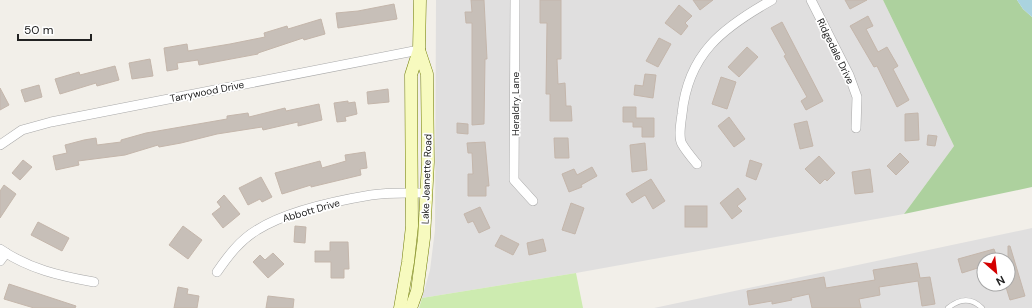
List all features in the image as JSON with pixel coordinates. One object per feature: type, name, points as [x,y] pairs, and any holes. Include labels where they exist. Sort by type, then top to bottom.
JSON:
[{"type":"street","name":"Lake Jeanette Road","points":[[400,308],[408,262],[412,226],[411,75],[419,50],[420,0]]},
{"type":"street","name":"Heraldry Lane","points":[[515,0],[514,180],[532,200]]},
{"type":"street","points":[[697,164],[682,143],[681,124],[684,93],[696,64],[713,40],[744,15],[772,0]]},
{"type":"street","name":"Ridgedale Drive","points":[[811,0],[849,74],[858,97],[856,128]]},
{"type":"street","name":"Lake Jeanette Road","points":[[411,308],[417,291],[421,267],[428,162],[427,74],[419,50]]},
{"type":"street","name":"Tarrywood Drive","points":[[0,145],[22,130],[51,122],[419,50]]},
{"type":"street","name":"Abbott Drive","points":[[217,272],[241,242],[256,230],[276,220],[308,210],[372,195],[426,193]]},
{"type":"street","points":[[0,261],[3,251],[28,265],[48,273],[94,282]]},
{"type":"lane","points":[[948,308],[956,301],[966,300],[976,302],[982,308]]},
{"type":"shaded area","points":[[436,0],[883,0],[954,146],[904,214],[576,273],[422,298],[430,270],[435,230]]},
{"type":"shaded area","points":[[1032,228],[1032,308],[654,308]]},
{"type":"green space","points":[[883,0],[1017,0],[1023,9],[1032,17],[1032,187],[904,214],[954,146]]},
{"type":"green space","points":[[576,273],[583,308],[419,308],[422,298]]},
{"type":"water","points":[[1017,0],[1032,0],[1032,17],[1023,9]]},
{"type":"building","points":[[471,0],[484,0],[487,59],[485,59],[484,124],[472,125],[472,23],[466,23],[465,12],[472,12]]},
{"type":"building","points":[[540,0],[561,0],[561,59],[557,59],[558,84],[565,83],[566,106],[571,106],[572,121],[550,121],[550,94],[546,94],[547,23],[540,23]]},
{"type":"building","points":[[693,0],[713,0],[700,10]]},
{"type":"building","points":[[845,0],[867,0],[850,9]]},
{"type":"building","points":[[394,4],[397,19],[338,28],[336,13],[358,11]]},
{"type":"building","points":[[679,5],[692,16],[685,23],[688,26],[681,35],[665,23]]},
{"type":"building","points":[[868,16],[873,26],[866,29],[878,52],[887,47],[898,66],[893,69],[909,100],[897,107],[877,66],[874,67],[850,26]]},
{"type":"building","points":[[321,19],[325,34],[304,40],[303,38],[258,54],[199,65],[198,60],[177,63],[178,69],[167,71],[164,48],[187,44],[188,51],[230,44],[265,37],[264,33],[287,26],[288,29]]},
{"type":"building","points":[[782,22],[823,101],[806,110],[801,101],[807,97],[784,56],[786,55],[771,28]]},
{"type":"building","points":[[659,38],[671,44],[658,67],[646,61]]},
{"type":"building","points":[[747,47],[758,57],[739,77],[728,67]]},
{"type":"building","points":[[150,59],[153,76],[132,79],[129,63]]},
{"type":"building","points":[[115,66],[119,80],[97,86],[96,83],[60,94],[55,79],[79,72],[80,75]]},
{"type":"building","points":[[645,74],[656,75],[653,98],[634,95],[635,85],[643,86]]},
{"type":"building","points":[[721,77],[736,82],[727,109],[712,104]]},
{"type":"building","points":[[39,85],[42,97],[25,102],[21,90]]},
{"type":"building","points":[[0,88],[9,105],[0,110]]},
{"type":"building","points":[[388,89],[389,102],[368,104],[367,92]]},
{"type":"building","points":[[348,101],[348,103],[355,102],[357,114],[345,117],[346,121],[337,122],[334,103]]},
{"type":"building","points":[[319,104],[322,120],[298,126],[298,122],[263,130],[262,127],[217,134],[159,147],[158,145],[125,155],[78,161],[79,165],[56,170],[53,156],[67,153],[65,145],[84,140],[96,138],[97,145],[121,142],[121,140],[146,133],[227,119],[227,116],[248,113],[249,117],[285,108],[286,111]]},
{"type":"building","points":[[623,107],[636,107],[636,118],[654,118],[654,137],[642,137],[642,127],[633,127],[633,122],[623,122]]},
{"type":"building","points":[[918,113],[919,140],[905,141],[905,114]]},
{"type":"building","points":[[729,117],[745,139],[734,147],[718,126]]},
{"type":"building","points":[[807,121],[813,146],[800,149],[794,124]]},
{"type":"building","points":[[457,123],[468,124],[468,134],[457,133]]},
{"type":"building","points":[[928,135],[937,136],[935,146],[927,145]]},
{"type":"building","points":[[554,138],[568,138],[569,158],[555,158]]},
{"type":"building","points":[[485,142],[489,186],[486,186],[486,196],[468,196],[468,174],[473,174],[472,153],[468,153],[467,143]]},
{"type":"building","points":[[645,143],[647,170],[632,172],[630,145]]},
{"type":"building","points":[[365,152],[367,168],[360,169],[361,175],[311,187],[311,185],[282,194],[275,173],[320,161],[322,168],[346,161],[345,155]]},
{"type":"building","points":[[900,153],[909,162],[896,175],[887,166]]},
{"type":"building","points":[[819,156],[835,173],[827,181],[825,179],[820,184],[805,169]]},
{"type":"building","points":[[23,160],[32,167],[20,180],[12,173]]},
{"type":"building","points":[[750,160],[762,164],[756,180],[746,176]]},
{"type":"building","points":[[592,167],[597,176],[581,185],[582,187],[569,192],[562,174],[574,169],[577,175]]},
{"type":"building","points":[[870,169],[873,192],[855,194],[852,172]]},
{"type":"building","points":[[261,177],[272,197],[262,202],[260,199],[248,205],[239,188]]},
{"type":"building","points":[[651,179],[665,201],[653,209],[645,195],[632,203],[626,194]]},
{"type":"building","points":[[4,185],[16,194],[0,218],[0,191]]},
{"type":"building","points":[[738,188],[746,199],[737,206],[742,211],[732,219],[720,203]]},
{"type":"building","points":[[224,195],[240,214],[223,228],[212,214],[221,207],[217,202]]},
{"type":"building","points":[[571,203],[584,208],[575,234],[562,230]]},
{"type":"building","points":[[685,206],[707,206],[707,227],[685,227]]},
{"type":"building","points":[[480,207],[490,228],[479,233],[473,221],[468,223],[464,214]]},
{"type":"building","points":[[38,222],[69,238],[62,251],[31,235]]},
{"type":"building","points":[[183,226],[202,240],[188,259],[169,245]]},
{"type":"building","points":[[295,226],[306,227],[305,243],[294,242]]},
{"type":"building","points":[[501,235],[519,244],[513,255],[495,246]]},
{"type":"building","points":[[543,239],[546,251],[529,255],[527,243]]},
{"type":"building","points":[[330,242],[348,242],[349,269],[344,269],[344,278],[331,278],[331,262],[315,262],[315,251],[330,251]]},
{"type":"building","points":[[1008,246],[1010,246],[1012,252],[1008,252]]},
{"type":"building","points":[[994,249],[995,252],[983,252]]},
{"type":"building","points":[[273,253],[284,264],[268,278],[253,262],[260,255],[265,260]]},
{"type":"building","points":[[976,254],[976,269],[962,273],[958,259]]},
{"type":"building","points":[[917,263],[920,278],[930,277],[935,304],[922,306],[918,281],[879,287],[880,295],[859,299],[861,308],[812,308],[809,294],[791,298],[792,300],[772,304],[772,301],[749,305],[747,291],[824,277],[826,288],[875,280],[873,270]]},
{"type":"building","points":[[1016,266],[1025,296],[1010,300],[1008,292],[1016,292]]},
{"type":"building","points":[[9,284],[76,306],[75,308],[34,308],[4,299]]},
{"type":"building","points":[[178,287],[188,289],[187,294],[199,296],[197,308],[174,308]]},
{"type":"building","points":[[268,296],[294,299],[293,308],[266,308]]}]
